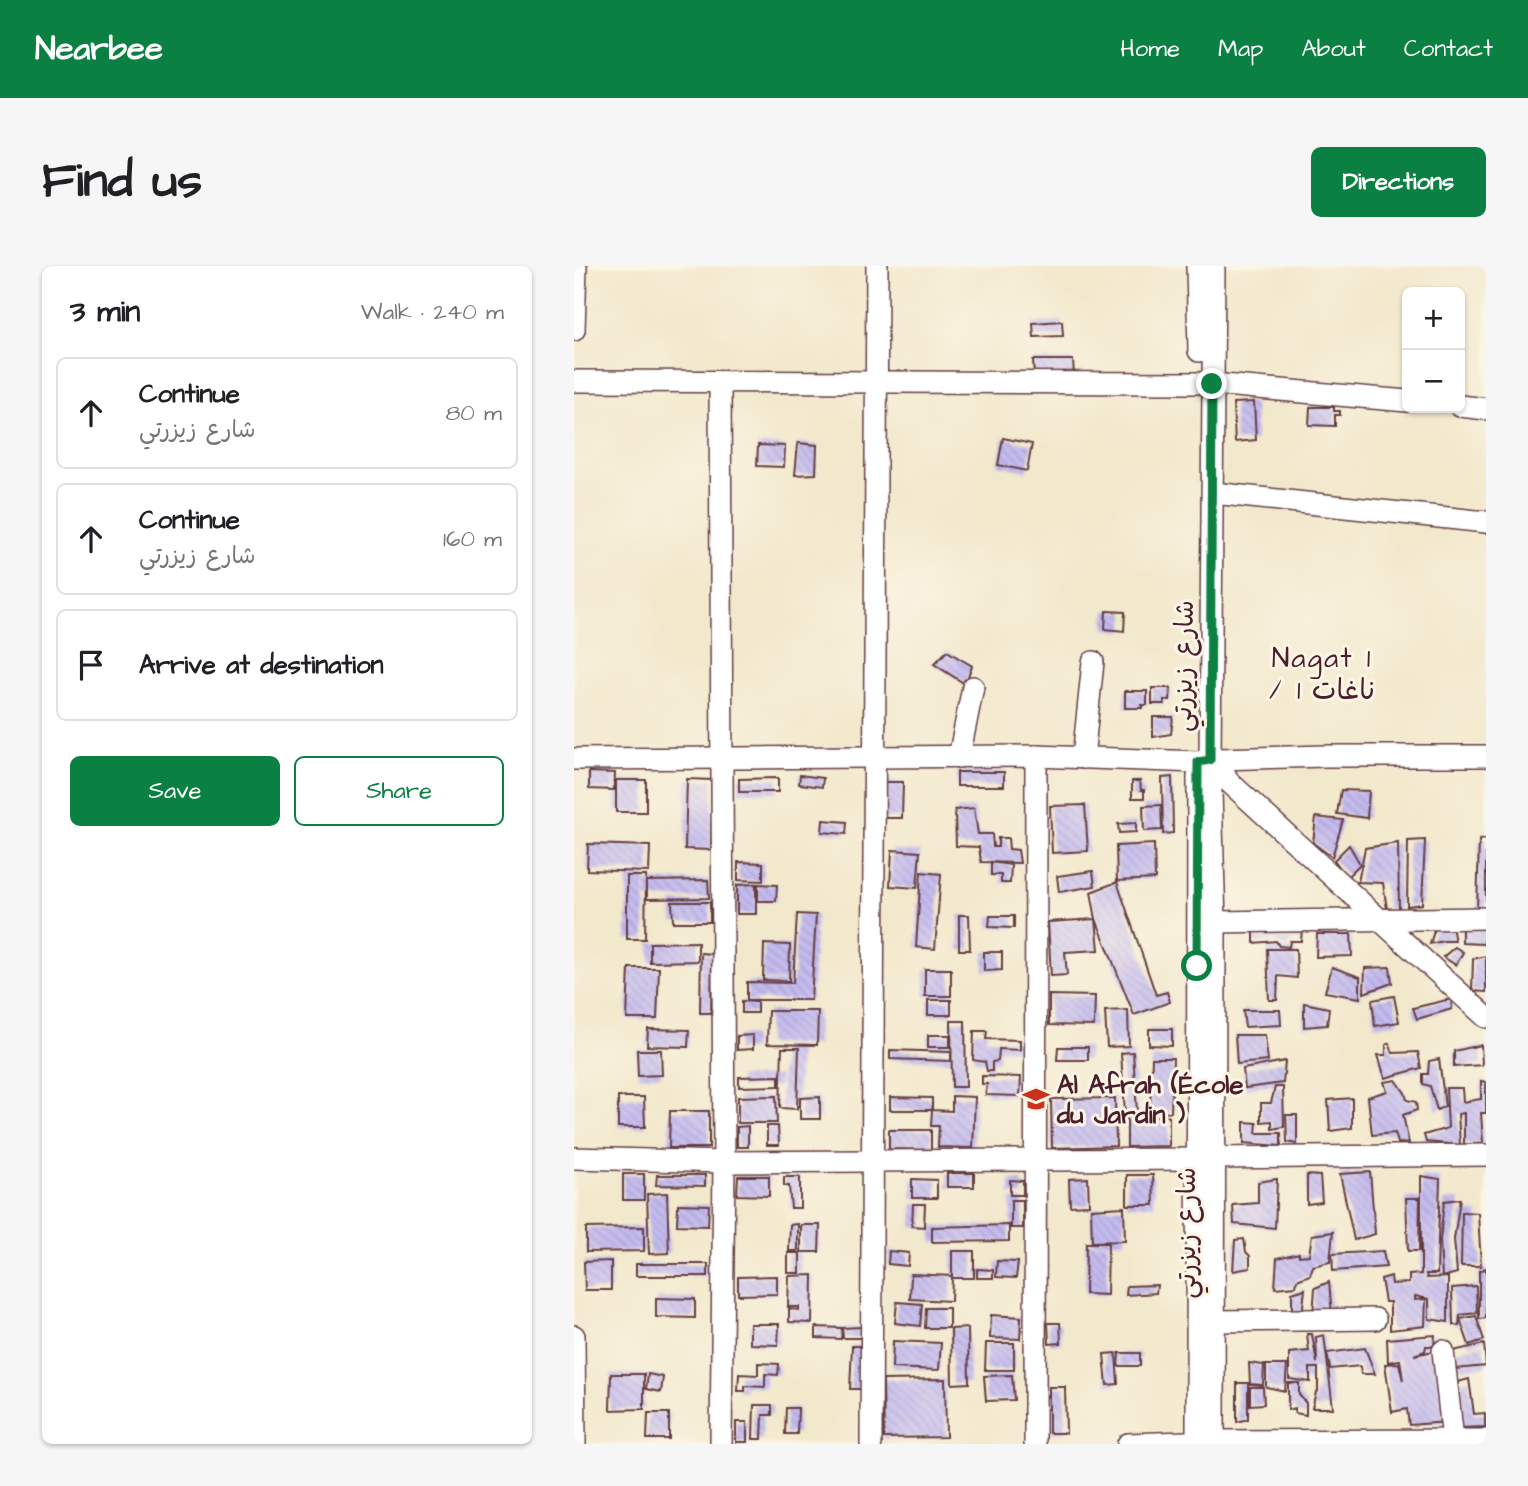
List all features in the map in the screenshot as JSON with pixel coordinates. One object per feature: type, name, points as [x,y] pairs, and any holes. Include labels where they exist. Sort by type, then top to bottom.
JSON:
[{"type":"street","points":[[574,330],[576,266]]},
{"type":"street","points":[[871,1444],[877,266]]},
{"type":"street","name":"شارع زيزرتي","points":[[1197,266],[1213,493],[1208,760],[1205,1443]]},
{"type":"street","name":"شارع زيزرتي","points":[[1205,1443],[1214,1321],[1205,1158],[1215,922],[1208,760],[1206,383],[1214,266]]},
{"type":"street","points":[[574,381],[1206,383],[1402,401]]},
{"type":"street","points":[[720,383],[724,1162],[721,1444]]},
{"type":"street","points":[[1465,406],[1486,408]]},
{"type":"street","points":[[1213,493],[1486,522]]},
{"type":"street","points":[[1083,758],[1093,662]]},
{"type":"street","points":[[959,758],[973,687]]},
{"type":"street","points":[[574,759],[1036,756],[1208,760],[1326,755],[1486,756]]},
{"type":"street","points":[[1035,1444],[1036,756]]},
{"type":"street","points":[[1208,760],[1486,1017]]},
{"type":"street","points":[[1215,922],[1486,918]]},
{"type":"street","points":[[574,1158],[724,1162],[873,1161],[1036,1155],[1205,1158],[1486,1155]]},
{"type":"street","points":[[1214,1321],[1375,1319]]},
{"type":"street","points":[[574,1336],[575,1444]]},
{"type":"street","points":[[1443,1351],[1452,1440]]},
{"type":"street","points":[[1128,1444],[1486,1440]]},
{"type":"building","points":[[1062,321],[1063,336],[1034,337],[1033,323]]},
{"type":"building","points":[[1033,360],[1073,360],[1074,376],[1034,376]]},
{"type":"building","points":[[1254,402],[1256,440],[1235,442],[1233,403]]},
{"type":"building","points":[[1310,407],[1334,407],[1334,411],[1340,411],[1340,415],[1335,415],[1335,426],[1309,425]]},
{"type":"building","points":[[1003,438],[1032,444],[1027,471],[998,465]]},
{"type":"building","points":[[798,443],[817,445],[816,474],[795,475]]},
{"type":"building","points":[[758,445],[785,446],[784,467],[757,466]]},
{"type":"building","points":[[1106,611],[1125,612],[1124,631],[1105,629]]},
{"type":"building","points":[[947,651],[972,666],[965,684],[934,664]]},
{"type":"building","points":[[1152,688],[1171,688],[1170,700],[1164,700],[1164,704],[1152,704]]},
{"type":"building","points":[[1125,691],[1147,691],[1147,705],[1142,705],[1142,708],[1125,708]]},
{"type":"building","points":[[1153,717],[1173,717],[1171,734],[1153,737]]},
{"type":"building","points":[[589,772],[615,773],[614,790],[589,789]]},
{"type":"building","points":[[957,772],[1004,772],[1004,786],[957,786]]},
{"type":"building","points":[[800,775],[823,778],[822,787],[799,784]]},
{"type":"building","points":[[1172,777],[1173,833],[1163,834],[1162,778]]},
{"type":"building","points":[[778,778],[778,792],[739,792],[739,779]]},
{"type":"building","points":[[687,779],[713,780],[711,850],[685,849]]},
{"type":"building","points":[[616,780],[646,780],[646,812],[616,812]]},
{"type":"building","points":[[1132,781],[1140,781],[1144,798],[1132,798]]},
{"type":"building","points":[[884,782],[903,782],[902,818],[883,818]]},
{"type":"building","points":[[1341,790],[1369,791],[1367,818],[1337,814]]},
{"type":"building","points":[[1085,805],[1088,851],[1052,853],[1050,806]]},
{"type":"building","points":[[1161,805],[1162,830],[1144,831],[1143,806]]},
{"type":"building","points":[[974,808],[978,834],[992,834],[993,847],[998,847],[998,838],[1008,838],[1009,849],[1018,850],[1020,863],[981,862],[979,847],[956,846],[955,810]]},
{"type":"building","points":[[1316,817],[1343,820],[1332,857],[1313,843]]},
{"type":"building","points":[[823,820],[847,822],[846,834],[822,832]]},
{"type":"building","points":[[1136,823],[1136,832],[1119,833],[1118,824]]},
{"type":"building","points":[[1486,839],[1486,909],[1477,910],[1479,840]]},
{"type":"building","points":[[1425,840],[1422,904],[1407,906],[1408,841]]},
{"type":"building","points":[[1398,843],[1399,909],[1387,909],[1383,883],[1358,882],[1365,848]]},
{"type":"building","points":[[588,844],[650,846],[649,872],[587,870]]},
{"type":"building","points":[[1154,844],[1155,879],[1117,881],[1116,846]]},
{"type":"building","points":[[1349,845],[1360,864],[1347,877],[1334,860]]},
{"type":"building","points":[[892,850],[920,852],[917,888],[890,886]]},
{"type":"building","points":[[738,862],[763,863],[763,881],[738,880]]},
{"type":"building","points":[[991,862],[1011,865],[1010,883],[1001,883],[1001,875],[991,875]]},
{"type":"building","points":[[1093,871],[1095,886],[1059,892],[1057,876]]},
{"type":"building","points":[[921,872],[941,874],[935,949],[916,947]]},
{"type":"building","points":[[627,876],[646,876],[645,939],[627,939]]},
{"type":"building","points":[[708,880],[709,898],[647,899],[647,881]]},
{"type":"building","points":[[1117,882],[1156,995],[1167,992],[1170,1002],[1134,1015],[1096,919],[1091,892]]},
{"type":"building","points":[[756,884],[756,914],[737,914],[737,885]]},
{"type":"building","points":[[758,884],[777,885],[776,901],[758,901]]},
{"type":"building","points":[[672,902],[710,902],[710,922],[673,922]]},
{"type":"building","points":[[797,914],[816,915],[811,1000],[747,1000],[747,982],[793,983]]},
{"type":"building","points":[[959,915],[969,915],[970,950],[959,950]]},
{"type":"building","points":[[990,916],[1014,916],[1014,928],[989,927]]},
{"type":"building","points":[[1096,919],[1099,950],[1065,952],[1067,975],[1051,976],[1048,922]]},
{"type":"building","points":[[1452,927],[1455,941],[1430,944],[1435,928]]},
{"type":"building","points":[[1462,927],[1485,929],[1484,944],[1462,943]]},
{"type":"building","points":[[1302,929],[1301,941],[1290,941],[1289,947],[1279,946],[1276,941],[1254,943],[1254,931]]},
{"type":"building","points":[[1317,934],[1351,934],[1352,956],[1316,957]]},
{"type":"building","points":[[698,942],[698,961],[650,962],[650,943]]},
{"type":"building","points":[[764,944],[790,945],[789,981],[763,980]]},
{"type":"building","points":[[1455,947],[1463,952],[1456,965],[1443,957]]},
{"type":"building","points":[[1267,949],[1296,949],[1297,978],[1278,976],[1277,1000],[1269,1000]]},
{"type":"building","points":[[984,952],[1002,952],[1002,970],[984,971]]},
{"type":"building","points":[[701,953],[712,954],[711,1013],[700,1013]]},
{"type":"building","points":[[1486,956],[1486,992],[1472,991],[1473,959]]},
{"type":"building","points":[[1332,967],[1360,977],[1360,998],[1325,992]]},
{"type":"building","points":[[1390,967],[1392,983],[1364,993],[1365,968]]},
{"type":"building","points":[[629,968],[659,968],[657,1019],[627,1019]]},
{"type":"building","points":[[925,969],[951,969],[951,996],[925,996]]},
{"type":"building","points":[[1049,995],[1095,996],[1094,1026],[1049,1025]]},
{"type":"building","points":[[1394,996],[1399,1022],[1375,1026],[1372,1000]]},
{"type":"building","points":[[1451,999],[1452,1009],[1417,1019],[1413,1008]]},
{"type":"building","points":[[928,1000],[951,1000],[951,1015],[928,1015]]},
{"type":"building","points":[[742,1001],[757,1002],[757,1013],[742,1013]]},
{"type":"building","points":[[1304,1003],[1329,1008],[1327,1025],[1304,1027]]},
{"type":"building","points":[[1128,1010],[1129,1046],[1107,1047],[1105,1011]]},
{"type":"building","points":[[1243,1010],[1280,1010],[1281,1025],[1245,1027]]},
{"type":"building","points":[[768,1011],[818,1011],[817,1045],[767,1044]]},
{"type":"building","points":[[951,1021],[965,1021],[966,1087],[952,1087]]},
{"type":"building","points":[[648,1029],[689,1030],[688,1047],[647,1046]]},
{"type":"building","points":[[1149,1029],[1172,1029],[1172,1046],[1149,1045]]},
{"type":"building","points":[[974,1031],[987,1031],[986,1039],[1020,1040],[1020,1050],[999,1049],[998,1061],[992,1062],[992,1071],[987,1071],[985,1062],[973,1060]]},
{"type":"building","points":[[753,1035],[753,1049],[737,1050],[737,1036]]},
{"type":"building","points":[[928,1035],[950,1035],[950,1047],[928,1047]]},
{"type":"building","points":[[1235,1035],[1265,1035],[1268,1061],[1237,1064]]},
{"type":"building","points":[[1389,1043],[1393,1053],[1418,1052],[1421,1068],[1385,1078],[1378,1055],[1386,1055],[1386,1045]]},
{"type":"building","points":[[1481,1045],[1482,1065],[1454,1067],[1454,1051]]},
{"type":"building","points":[[1058,1047],[1088,1047],[1088,1060],[1057,1060]]},
{"type":"building","points":[[782,1048],[799,1048],[797,1109],[780,1108]]},
{"type":"building","points":[[637,1050],[661,1050],[662,1075],[638,1076]]},
{"type":"building","points":[[890,1050],[951,1052],[951,1061],[890,1059]]},
{"type":"building","points":[[1133,1052],[1137,1112],[1125,1113],[1121,1053]]},
{"type":"building","points":[[1152,1058],[1173,1058],[1171,1112],[1150,1111]]},
{"type":"building","points":[[1439,1059],[1445,1106],[1437,1110],[1430,1086],[1423,1084],[1423,1074],[1428,1074],[1429,1061]]},
{"type":"building","points":[[1285,1061],[1283,1083],[1245,1088],[1243,1069]]},
{"type":"building","points":[[779,1076],[779,1086],[739,1087],[739,1077]]},
{"type":"building","points":[[982,1076],[1021,1077],[1020,1096],[986,1095],[987,1084],[982,1084]]},
{"type":"building","points":[[1396,1080],[1407,1100],[1416,1102],[1417,1110],[1403,1115],[1409,1144],[1398,1143],[1395,1133],[1372,1135],[1368,1097],[1387,1091],[1384,1082]]},
{"type":"building","points":[[1481,1081],[1486,1082],[1486,1113],[1481,1113],[1483,1143],[1464,1145],[1464,1113],[1458,1114],[1460,1145],[1426,1142],[1424,1135],[1448,1128],[1446,1088],[1462,1088],[1463,1102],[1481,1099]]},
{"type":"building","points":[[1275,1087],[1283,1087],[1284,1127],[1272,1129],[1272,1121],[1261,1122],[1261,1103],[1271,1103]]},
{"type":"building","points":[[776,1096],[777,1123],[738,1123],[738,1097]]},
{"type":"building","points":[[952,1096],[975,1097],[973,1148],[938,1147],[939,1126],[931,1126],[932,1110],[952,1111]]},
{"type":"building","points":[[618,1097],[644,1097],[645,1127],[618,1127]]},
{"type":"building","points":[[820,1097],[820,1119],[800,1119],[800,1098]]},
{"type":"building","points":[[890,1097],[932,1098],[932,1110],[890,1110]]},
{"type":"building","points":[[1115,1098],[1116,1146],[1052,1148],[1051,1099]]},
{"type":"building","points":[[1352,1098],[1352,1128],[1330,1131],[1328,1100]]},
{"type":"building","points":[[670,1111],[709,1111],[709,1148],[669,1148]]},
{"type":"building","points":[[1286,1115],[1297,1115],[1297,1144],[1287,1142]]},
{"type":"building","points":[[1127,1116],[1169,1116],[1169,1146],[1127,1147]]},
{"type":"building","points":[[1244,1122],[1257,1123],[1256,1133],[1281,1133],[1281,1146],[1244,1143]]},
{"type":"building","points":[[748,1126],[748,1147],[737,1147],[737,1127]]},
{"type":"building","points":[[767,1126],[778,1126],[779,1145],[767,1145]]},
{"type":"building","points":[[889,1130],[931,1130],[931,1150],[889,1149]]},
{"type":"building","points":[[1370,1172],[1375,1234],[1354,1240],[1340,1174]]},
{"type":"building","points":[[947,1173],[974,1173],[974,1187],[947,1187]]},
{"type":"building","points":[[623,1174],[644,1174],[644,1200],[623,1200]]},
{"type":"building","points":[[657,1175],[705,1175],[705,1186],[656,1185]]},
{"type":"building","points":[[1127,1175],[1153,1175],[1154,1205],[1127,1205]]},
{"type":"building","points":[[1307,1175],[1320,1176],[1322,1202],[1307,1204]]},
{"type":"building","points":[[738,1176],[769,1176],[769,1196],[737,1195]]},
{"type":"building","points":[[1421,1176],[1440,1179],[1437,1274],[1426,1274],[1427,1278],[1448,1277],[1448,1322],[1429,1319],[1429,1299],[1415,1296],[1415,1300],[1426,1299],[1425,1326],[1390,1330],[1390,1302],[1385,1302],[1381,1279],[1391,1276],[1392,1284],[1409,1283],[1409,1275],[1421,1274]]},
{"type":"building","points":[[784,1177],[800,1177],[800,1208],[791,1208],[789,1186],[784,1186]]},
{"type":"building","points":[[1088,1178],[1089,1205],[1070,1206],[1069,1179]]},
{"type":"building","points":[[912,1179],[937,1180],[937,1198],[912,1198]]},
{"type":"building","points":[[1277,1179],[1275,1228],[1234,1224],[1233,1205],[1258,1203],[1258,1182]]},
{"type":"building","points":[[1010,1180],[1023,1181],[1023,1195],[1010,1195]]},
{"type":"building","points":[[667,1193],[669,1253],[649,1254],[647,1194]]},
{"type":"building","points":[[1406,1198],[1420,1198],[1419,1251],[1408,1251]]},
{"type":"building","points":[[1460,1199],[1454,1239],[1457,1273],[1442,1277],[1440,1241],[1444,1201]]},
{"type":"building","points":[[1011,1200],[1023,1200],[1023,1228],[1011,1228]]},
{"type":"building","points":[[678,1204],[709,1205],[708,1226],[677,1225]]},
{"type":"building","points":[[913,1204],[925,1204],[924,1227],[912,1226]]},
{"type":"building","points":[[1124,1207],[1125,1241],[1092,1242],[1091,1209]]},
{"type":"building","points":[[1462,1212],[1478,1213],[1481,1266],[1461,1266]]},
{"type":"building","points":[[798,1224],[798,1251],[789,1251],[790,1225]]},
{"type":"building","points":[[801,1225],[820,1225],[819,1252],[801,1252]]},
{"type":"building","points":[[1009,1225],[1009,1241],[932,1242],[932,1227]]},
{"type":"building","points":[[644,1227],[644,1251],[586,1252],[586,1228]]},
{"type":"building","points":[[1333,1232],[1330,1262],[1313,1266],[1310,1275],[1297,1280],[1296,1286],[1275,1288],[1277,1258],[1299,1253],[1299,1256],[1309,1255],[1312,1235]]},
{"type":"building","points":[[1244,1239],[1246,1252],[1250,1256],[1250,1268],[1233,1271],[1235,1240]]},
{"type":"building","points":[[1086,1243],[1108,1243],[1107,1295],[1085,1294]]},
{"type":"building","points":[[889,1251],[909,1253],[908,1266],[888,1264]]},
{"type":"building","points":[[952,1251],[974,1251],[974,1278],[952,1278],[951,1301],[910,1299],[911,1274],[952,1276]]},
{"type":"building","points":[[1383,1251],[1386,1267],[1333,1271],[1332,1254]]},
{"type":"building","points":[[788,1253],[800,1253],[800,1273],[788,1273]]},
{"type":"building","points":[[611,1261],[611,1290],[585,1290],[584,1262]]},
{"type":"building","points":[[997,1261],[1018,1262],[1016,1278],[996,1277]]},
{"type":"building","points":[[636,1264],[708,1264],[708,1276],[636,1276]]},
{"type":"building","points":[[1486,1268],[1486,1318],[1479,1319],[1479,1271]]},
{"type":"building","points":[[977,1269],[993,1270],[993,1278],[977,1278]]},
{"type":"building","points":[[813,1275],[812,1323],[789,1322],[789,1309],[799,1310],[799,1307],[788,1307],[789,1276]]},
{"type":"building","points":[[777,1276],[777,1294],[738,1295],[738,1277]]},
{"type":"building","points":[[1329,1282],[1332,1315],[1313,1315],[1315,1288]]},
{"type":"building","points":[[1157,1285],[1156,1293],[1126,1295],[1127,1286]]},
{"type":"building","points":[[1476,1286],[1477,1313],[1460,1315],[1459,1326],[1453,1325],[1452,1288]]},
{"type":"building","points":[[1305,1289],[1302,1315],[1292,1315],[1292,1293]]},
{"type":"building","points":[[656,1298],[695,1299],[695,1318],[656,1317]]},
{"type":"building","points":[[897,1302],[922,1304],[920,1326],[895,1323]]},
{"type":"building","points":[[926,1308],[949,1308],[949,1328],[925,1328]]},
{"type":"building","points":[[991,1315],[1021,1317],[1020,1339],[990,1338]]},
{"type":"building","points":[[1476,1316],[1484,1340],[1469,1345],[1460,1319]]},
{"type":"building","points":[[1048,1323],[1060,1323],[1061,1343],[1049,1344]]},
{"type":"building","points":[[750,1324],[779,1324],[778,1345],[750,1344]]},
{"type":"building","points":[[816,1327],[842,1328],[841,1339],[816,1338]]},
{"type":"building","points":[[861,1327],[861,1338],[843,1338],[842,1328]]},
{"type":"building","points":[[968,1328],[969,1383],[952,1384],[951,1329]]},
{"type":"building","points":[[1307,1334],[1312,1334],[1317,1363],[1316,1337],[1324,1335],[1333,1408],[1312,1408],[1318,1391],[1318,1368],[1310,1368],[1310,1382],[1289,1379],[1289,1353],[1309,1351]]},
{"type":"building","points":[[1435,1335],[1434,1346],[1426,1346],[1425,1351],[1414,1355],[1439,1350],[1447,1422],[1409,1425],[1407,1409],[1392,1412],[1385,1364],[1399,1363],[1403,1381],[1400,1360],[1388,1362],[1387,1339]]},
{"type":"building","points":[[893,1341],[941,1343],[939,1370],[892,1368]]},
{"type":"building","points":[[986,1343],[1014,1343],[1014,1370],[985,1370]]},
{"type":"building","points":[[1484,1344],[1486,1366],[1455,1369],[1453,1351]]},
{"type":"building","points":[[852,1346],[863,1346],[861,1389],[850,1389]]},
{"type":"building","points":[[1365,1348],[1375,1374],[1361,1374],[1360,1366],[1330,1369],[1327,1353]]},
{"type":"building","points":[[1116,1353],[1118,1384],[1107,1385],[1104,1354]]},
{"type":"building","points":[[1119,1353],[1140,1353],[1140,1366],[1118,1366]]},
{"type":"building","points":[[758,1363],[779,1364],[778,1375],[765,1374],[765,1387],[745,1386],[745,1391],[738,1391],[739,1374],[758,1375]]},
{"type":"building","points":[[1249,1363],[1264,1365],[1263,1385],[1250,1384]]},
{"type":"building","points":[[1266,1365],[1287,1365],[1285,1391],[1266,1387]]},
{"type":"building","points":[[611,1374],[644,1374],[644,1409],[610,1410]]},
{"type":"building","points":[[648,1374],[663,1377],[661,1392],[646,1389]]},
{"type":"building","points":[[1012,1375],[1014,1400],[986,1401],[984,1376]]},
{"type":"building","points":[[945,1379],[946,1437],[884,1438],[883,1380]]},
{"type":"building","points":[[1469,1379],[1474,1414],[1485,1413],[1485,1427],[1460,1428],[1458,1382]]},
{"type":"building","points":[[1237,1383],[1248,1383],[1248,1419],[1237,1422]]},
{"type":"building","points":[[1288,1383],[1299,1383],[1299,1395],[1306,1403],[1306,1415],[1295,1413],[1295,1408],[1288,1410]]},
{"type":"building","points":[[1049,1387],[1065,1387],[1066,1433],[1049,1433]]},
{"type":"building","points":[[1250,1387],[1263,1387],[1264,1404],[1250,1405]]},
{"type":"building","points":[[754,1405],[772,1405],[772,1415],[763,1415],[762,1439],[753,1439]]},
{"type":"building","points":[[786,1408],[798,1408],[797,1434],[785,1434]]},
{"type":"building","points":[[648,1413],[669,1413],[669,1439],[647,1439]]},
{"type":"building","points":[[736,1422],[747,1422],[747,1442],[736,1442]]},
{"type":"place","name":"Al Afrah (École du Jardin )","points":[[1036,1099]]},
{"type":"district","name":"Nagat 1 / ناغات 1","points":[[1322,673]]},
{"type":"route","points":[[1197,966],[1198,762],[1210,760],[1212,384]]}]
